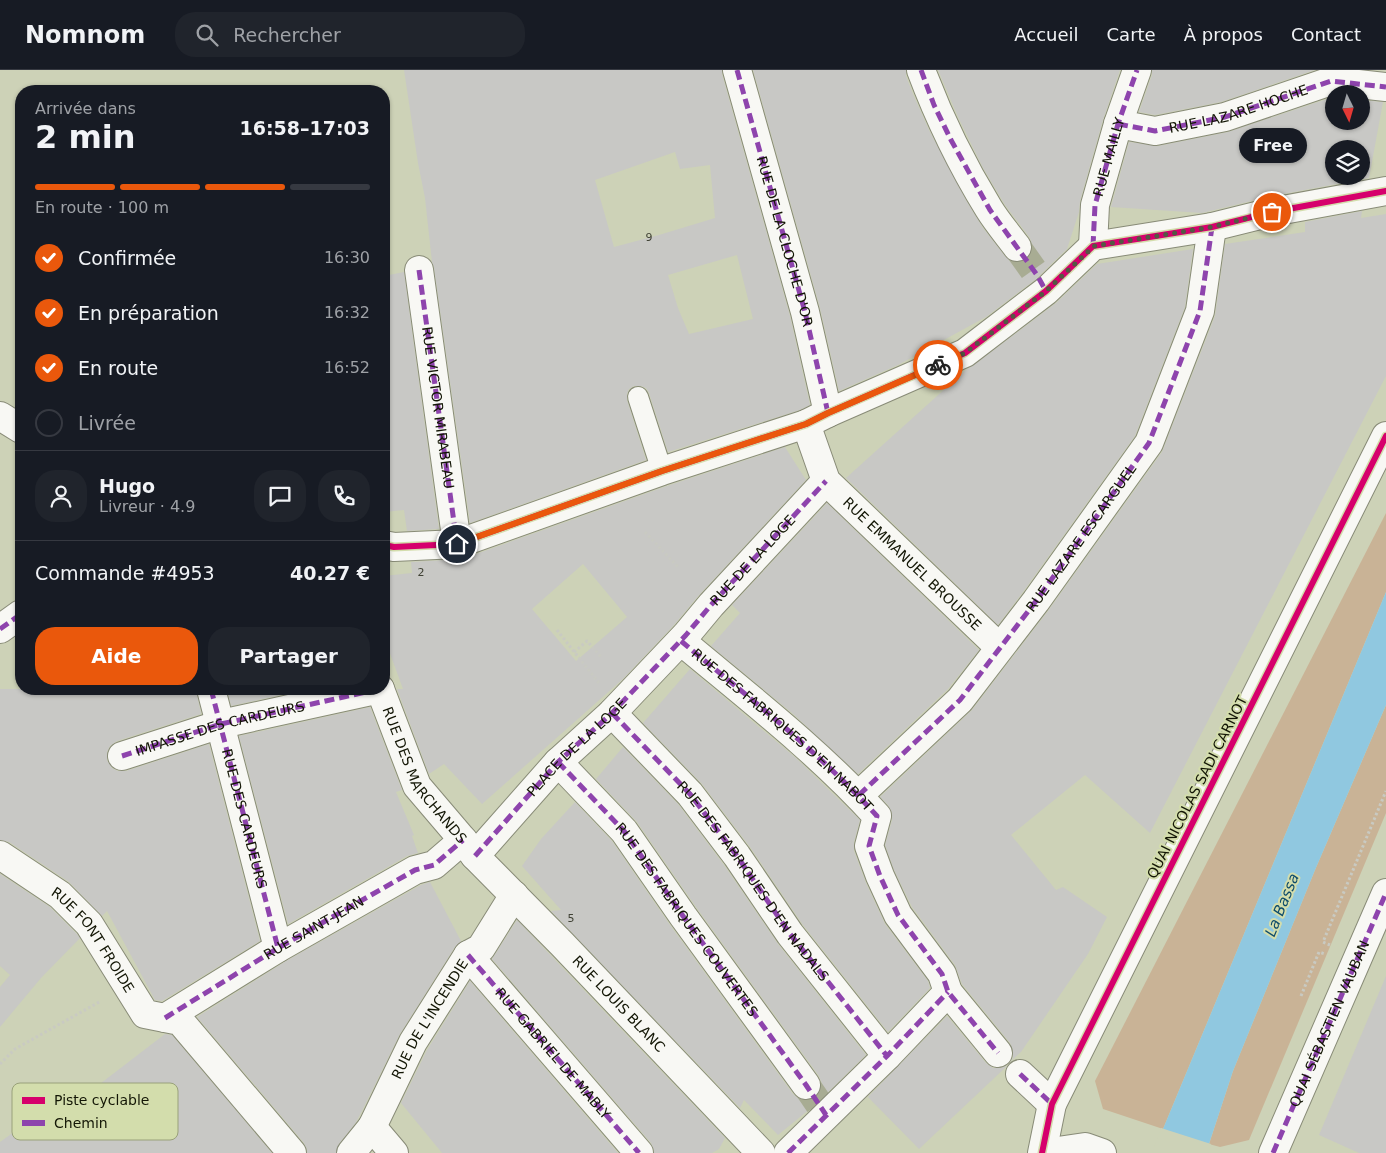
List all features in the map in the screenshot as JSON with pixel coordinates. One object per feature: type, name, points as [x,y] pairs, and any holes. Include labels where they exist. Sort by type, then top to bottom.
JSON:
[{"type":"street","name":"RUE DE LA CLOCHE D'OR","points":[[737,70],[805,312],[826,481]]},
{"type":"street","points":[[921,70],[934,105],[951,140],[990,210],[1017,247]]},
{"type":"street","name":"RUE MAILLY","points":[[1094,246],[1095,205],[1118,124],[1137,70]]},
{"type":"street","name":"RUE LAZARE HOCHE","points":[[1118,124],[1155,131],[1225,117],[1331,81],[1386,87]]},
{"type":"street","points":[[390,547],[457,544],[662,471],[817,419],[965,353],[1042,283],[1094,246],[1212,227],[1272,212],[1386,191]]},
{"type":"street","name":"RUE LAZARE ESCARGUEL","points":[[858,795],[960,700],[1036,601],[1149,444],[1200,311],[1212,227]]},
{"type":"street","name":"RUE VICTOR MIRABEAU","points":[[419,270],[457,544]]},
{"type":"street","points":[[0,416],[15,425]]},
{"type":"street","name":"QUAI NICOLAS SADI CARNOT","points":[[1094,1150],[1043,1153],[1052,1104],[1386,436]]},
{"type":"street","name":"RUE EMMANUEL BROUSSE","points":[[826,481],[999,647]]},
{"type":"street","name":"RUE DE LA LOGE","points":[[681,641],[711,605],[826,481]]},
{"type":"street","points":[[0,629],[15,618]]},
{"type":"street","name":"PLACE DE LA LOGE","points":[[469,848],[612,713],[681,641]]},
{"type":"street","name":"RUE DES FABRIQUES D'EN NABOT","points":[[681,641],[826,763],[877,816],[869,846],[898,915],[942,974],[948,992],[998,1053]]},
{"type":"street","name":"RUE DES CARDEURS","points":[[213,695],[278,948]]},
{"type":"street","name":"IMPASSE DES CARDEURS","points":[[122,756],[221,724],[353,695]]},
{"type":"street","name":"RUE DES MARCHANDS","points":[[382,695],[417,786],[469,848]]},
{"type":"street","name":"RUE DES FABRIQUES D'EN NADALS","points":[[612,713],[690,794],[737,856],[790,934],[887,1056]]},
{"type":"street","name":"RUE DES FABRIQUES COUVERTES","points":[[558,762],[624,831],[817,1101]]},
{"type":"street","name":"RUE LOUIS BLANC","points":[[469,848],[562,944],[752,1151]]},
{"type":"street","name":"RUE SAINT-JEAN","points":[[172,1019],[278,948],[415,870],[434,865],[469,848]]},
{"type":"street","name":"RUE FONT FROIDE","points":[[0,855],[60,895],[89,924],[145,1014],[172,1019]]},
{"type":"street","name":"QUAI SÉBASTIEN VAUBAN","points":[[1273,1153],[1386,894]]},
{"type":"street","name":"RUE DE L'INCENDIE","points":[[351,1153],[372,1127],[413,1042],[468,955],[481,948],[514,895]]},
{"type":"street","name":"RUE GABRIEL DE MABLY","points":[[468,955],[639,1153]]},
{"type":"street","points":[[788,1153],[817,1101],[887,1056],[948,992]]},
{"type":"street","points":[[172,1019],[292,1153]]},
{"type":"street","points":[[1020,1074],[1052,1104]]},
{"type":"street","points":[[372,1127],[394,1153]]},
{"type":"lane","points":[[638,397],[662,471]]},
{"type":"path","points":[[645,532],[678,567]]},
{"type":"path","points":[[557,630],[607,693],[612,713]]},
{"type":"path","points":[[574,652],[587,641],[602,658]]},
{"type":"path","points":[[1335,948],[1324,942],[1386,791]]},
{"type":"path","points":[[1301,996],[1318,954]]},
{"type":"path","points":[[0,1064],[15,1049],[128,986]]},
{"type":"shaded area","points":[[1386,513],[1386,592],[1163,1129],[1103,1109],[1095,1081]]},
{"type":"shaded area","points":[[1386,705],[1386,813],[1249,1140],[1220,1147],[1209,1144],[1233,1071],[1315,870]]},
{"type":"water","name":"La Bassa","points":[[1386,592],[1386,705],[1315,870],[1233,1071],[1206,1153],[1155,1153],[1163,1129]]},
{"type":"pier","points":[[1161,1128],[1211,1144],[1208,1153],[1152,1153]]},
{"type":"building","points":[[404,70],[722,70],[790,316],[810,405],[800,410],[668,452],[649,393],[646,388],[634,386],[629,389],[627,400],[646,460],[470,523],[432,262],[425,198]],"holes":[[[675,152],[680,169],[710,165],[715,218],[614,247],[595,180]],[[737,255],[753,319],[689,334],[678,308],[668,275]]]},
{"type":"building","points":[[753,70],[906,70],[906,76],[929,130],[966,200],[983,228],[1005,256],[1011,261],[1018,262],[1026,260],[1031,253],[1030,238],[1005,205],[983,168],[938,70],[1120,70],[1103,120],[1080,201],[1079,212],[1067,249],[1036,279],[986,317],[898,365],[839,391],[820,308]]},
{"type":"building","points":[[1152,70],[1315,70],[1221,102],[1155,115],[1139,112]]},
{"type":"building","points":[[1325,100],[1325,130],[1370,130],[1370,101],[1383,102],[1370,173],[1370,140],[1325,140],[1325,185],[1332,185],[1268,197],[1202,213],[1111,207],[1129,142],[1158,146],[1228,132]]},
{"type":"building","points":[[1362,211],[1361,218],[1386,214],[1386,376],[1150,833],[1085,775],[1011,835],[1056,890],[1063,887],[1107,917],[1088,954],[1021,1052],[1010,1062],[1013,1058],[1013,1051],[1010,1043],[962,984],[955,965],[912,907],[894,870],[885,845],[892,813],[888,805],[880,797],[972,710],[1048,611],[1162,452],[1215,316],[1225,244],[1305,232],[1305,222]]},
{"type":"building","points":[[1193,249],[1185,307],[1135,436],[998,625],[846,478],[967,369],[1056,303],[1097,264]]},
{"type":"building","points":[[404,272],[439,529],[407,531],[404,510],[390,511],[390,275]]},
{"type":"building","points":[[785,447],[806,480],[623,679],[482,804],[444,764],[429,774],[397,689],[403,689],[390,653],[390,575],[412,573],[411,562],[462,559],[667,486]],"holes":[[[583,564],[627,617],[576,661],[532,609]]]},
{"type":"building","points":[[827,503],[979,650],[948,689],[858,774],[792,713],[711,646],[740,613],[732,605]]},
{"type":"building","points":[[690,669],[796,758],[860,820],[854,842],[854,851],[866,883],[885,924],[928,981],[930,988],[888,1032],[803,925],[750,847],[702,784],[643,723]]},
{"type":"building","points":[[0,689],[15,689],[15,695],[197,695],[201,714],[117,741],[110,746],[107,752],[107,760],[112,768],[118,771],[126,771],[209,744],[260,941],[162,1001],[155,1000],[107,911],[102,916],[69,882],[9,842],[0,840]]},
{"type":"building","points":[[228,695],[281,695],[231,706]]},
{"type":"building","points":[[370,707],[402,790],[396,792],[414,835],[412,836],[418,853],[407,856],[288,924],[239,736]]},
{"type":"building","points":[[623,747],[678,804],[724,865],[778,944],[866,1055],[816,1104],[778,1135],[744,1100],[740,1108],[551,911],[561,910],[522,866],[541,839],[575,802],[612,841],[670,925],[793,1094],[799,1099],[807,1101],[816,1097],[820,1092],[822,1084],[819,1076],[696,907],[637,822],[596,779]]},
{"type":"building","points":[[0,874],[50,907],[80,938],[41,978],[0,1027],[0,987],[10,975],[0,966]]},
{"type":"building","points":[[430,882],[461,941],[455,947],[400,1034],[362,1111],[355,1124],[339,1144],[336,1153],[307,1153],[304,1143],[197,1017],[286,961],[421,885]]},
{"type":"building","points":[[517,920],[725,1138],[719,1149],[712,1153],[654,1153],[651,1143],[492,959]]},
{"type":"building","points":[[1386,976],[1386,1153],[1359,1153],[1319,1135]]},
{"type":"building","points":[[470,981],[618,1153],[442,1153],[401,1103],[427,1050]]},
{"type":"building","points":[[947,1016],[986,1063],[993,1068],[1007,1066],[919,1149],[868,1097]]},
{"type":"building","points":[[165,1034],[172,1035],[272,1153],[0,1153],[0,1142],[12,1133],[12,1140],[178,1140],[178,1083],[101,1083]]},
{"type":"tunnel","points":[[1017,247],[1037,275]]},
{"type":"tunnel","points":[[806,1085],[819,1104]]},
{"type":"marked path","points":[[737,70],[805,312],[828,413]]},
{"type":"marked path","points":[[921,70],[934,105],[951,140],[990,210],[1037,275],[1046,291]]},
{"type":"marked path","points":[[1093,246],[1095,205],[1118,124],[1137,70]]},
{"type":"marked path","points":[[1118,124],[1155,131],[1225,117],[1331,81],[1386,87]]},
{"type":"marked path","points":[[859,795],[960,700],[1036,601],[1149,443],[1200,311],[1212,227]]},
{"type":"marked path","points":[[419,270],[457,544]]},
{"type":"marked path","points":[[475,856],[558,762],[612,713],[686,635],[711,605],[826,481]]},
{"type":"marked path","points":[[0,629],[15,618]]},
{"type":"marked path","points":[[681,641],[807,747],[877,816],[869,846],[898,915],[942,974],[948,992],[998,1053]]},
{"type":"marked path","points":[[213,695],[278,948]]},
{"type":"marked path","points":[[122,756],[221,724],[353,695]]},
{"type":"marked path","points":[[612,713],[690,794],[737,856],[790,934],[887,1056]]},
{"type":"marked path","points":[[558,762],[624,831],[826,1115]]},
{"type":"marked path","points":[[165,1018],[278,948],[415,870],[434,865],[463,840]]},
{"type":"marked path","points":[[1273,1153],[1386,893]]},
{"type":"marked path","points":[[468,955],[639,1153]]},
{"type":"marked path","points":[[788,1153],[887,1056],[948,992]]},
{"type":"marked path","points":[[1020,1074],[1052,1104]]},
{"type":"cycle path","points":[[390,546],[457,544],[662,471],[806,424],[965,353],[1046,291],[1093,246],[1212,227],[1272,212],[1386,191]]},
{"type":"cycle path","points":[[1042,1153],[1052,1104],[1386,436]]},
{"type":"way so far","points":[[938,365],[965,353],[1046,291],[1094,246],[1212,227],[1272,212]]},
{"type":"place","name":"Free","points":[[1272,212]]},
{"type":"route","points":[[457,544],[662,471],[806,424],[938,365]]}]
